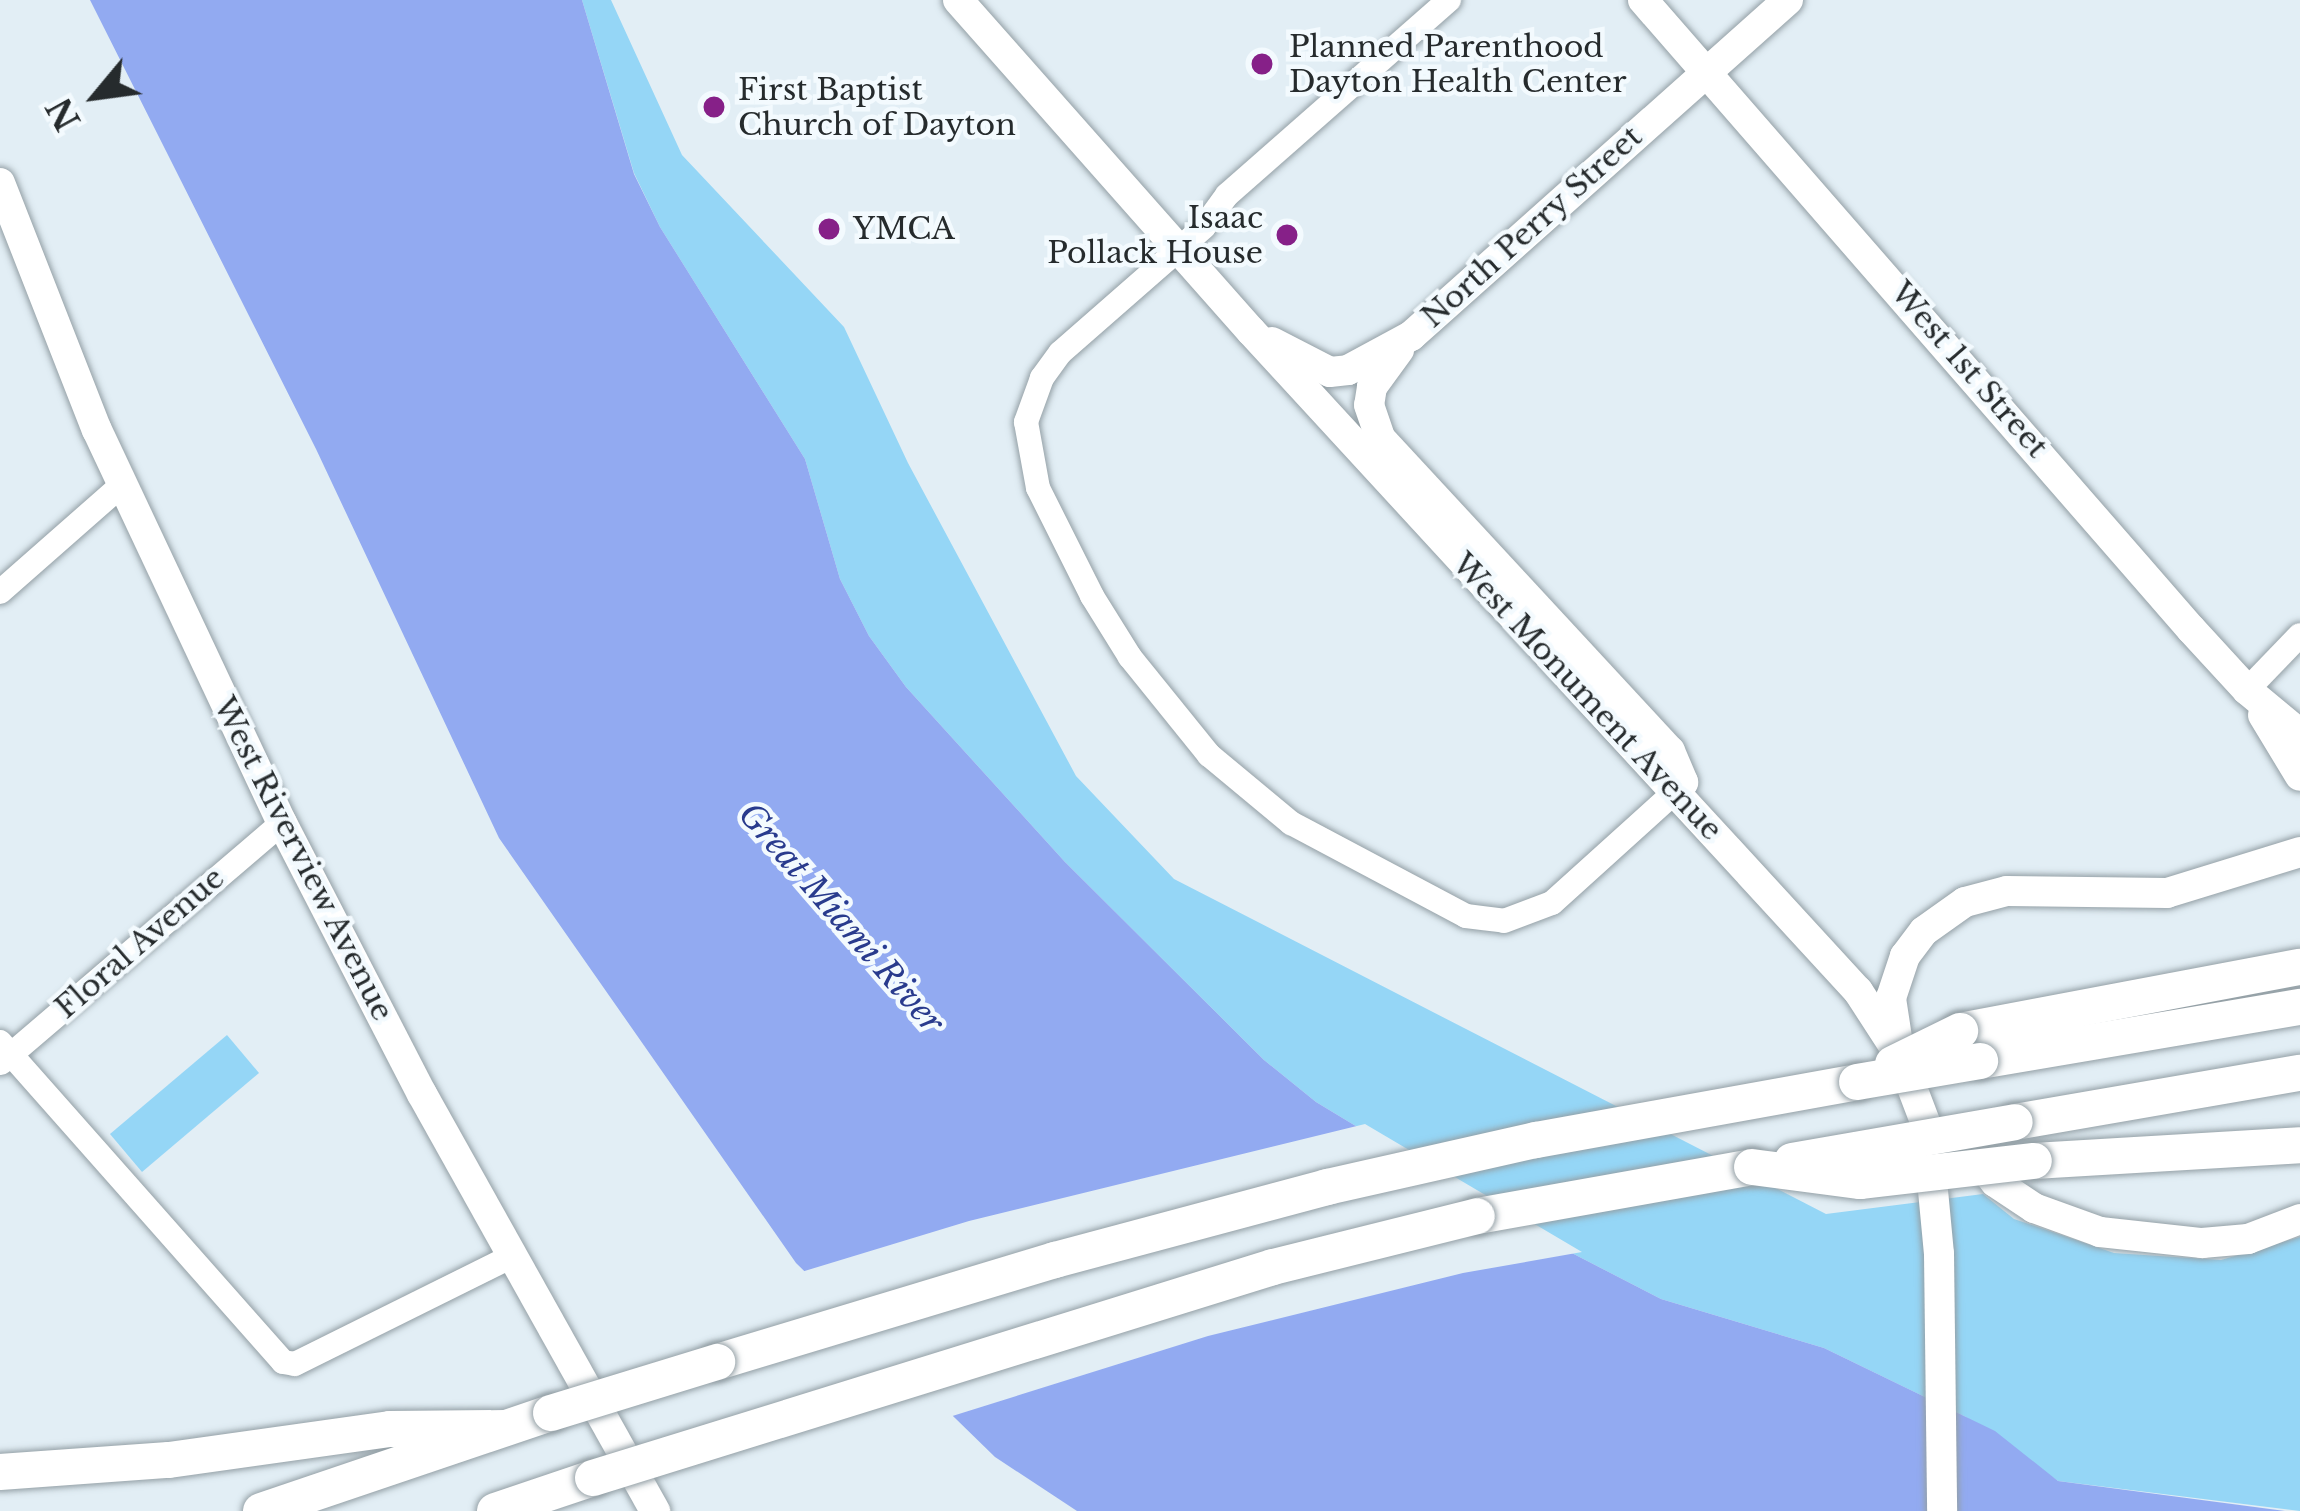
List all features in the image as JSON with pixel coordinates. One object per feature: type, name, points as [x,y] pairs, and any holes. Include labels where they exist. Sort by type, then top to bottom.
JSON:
[{"type":"highway","points":[[261,1511],[551,1413],[1055,1260],[1327,1187],[1556,1136],[1857,1082],[1970,1046],[2300,967]]},
{"type":"highway","points":[[1970,1046],[2300,1007]]},
{"type":"highway","points":[[495,1511],[1273,1267],[1477,1216],[2300,1073]]},
{"type":"highway","points":[[1752,1167],[1861,1181],[2034,1161],[2285,1145]]},
{"type":"highway","points":[[0,1472],[169,1460],[390,1429],[505,1428]]},
{"type":"main road","name":"West Monument Avenue","points":[[958,0],[1251,331],[1858,991],[1900,1056],[1927,1127],[1939,1254],[1942,1511]]},
{"type":"main road","name":"West 1st Street","points":[[1642,0],[2247,690],[2294,729]]},
{"type":"main road","name":"North Perry Street","points":[[1251,331],[1330,372],[1348,370],[1411,336],[1788,0]]},
{"type":"main road","name":"West Riverview Avenue","points":[[0,183],[122,485],[282,823],[655,1511]]},
{"type":"main road","points":[[1411,336],[1372,387],[1369,405],[1381,439],[1670,752],[1683,782],[1675,792]]},
{"type":"main road","points":[[2247,690],[2300,776]]},
{"type":"main road","points":[[2300,852],[2206,885],[2121,894],[2007,891],[1965,902],[1939,917],[1905,956],[1891,998],[1900,1056],[1995,1182],[2062,1222],[2100,1232],[2203,1243],[2248,1239],[2300,1219]]},
{"type":"street","points":[[1449,0],[1227,195],[1179,250],[1060,353],[1042,378],[1026,422],[1038,488],[1092,596],[1130,657],[1209,754],[1291,824],[1343,856],[1466,916],[1504,921],[1552,903],[1675,792]]},
{"type":"street","points":[[0,592],[122,485]]},
{"type":"street","points":[[2247,690],[2300,635]]},
{"type":"street","name":"Floral Avenue","points":[[4,1054],[282,823]]},
{"type":"street","points":[[4,1054],[275,1355],[295,1364],[514,1256]]},
{"type":"shaded area","points":[[582,0],[611,0],[682,155],[844,327],[908,463],[1076,776],[1174,879],[1826,1214],[1983,1194],[2014,1219],[2114,1253],[2221,1260],[2300,1237],[2300,1511],[2058,1481],[1966,1417],[1824,1348],[1661,1299],[1533,1233],[1316,1102],[1264,1060],[1065,862],[906,687],[869,636],[840,579],[805,459],[660,227],[634,173]]},
{"type":"shaded area","points":[[227,1035],[259,1073],[142,1172],[110,1134]]},
{"type":"water","name":"Great Miami River","points":[[90,0],[582,0],[634,174],[660,227],[805,459],[840,579],[869,636],[906,687],[1065,862],[1264,1060],[1316,1102],[1533,1233],[1661,1299],[1824,1348],[1995,1431],[2058,1481],[2285,1511],[1077,1511],[995,1457],[796,1263],[499,838],[316,449]]},
{"type":"pier","points":[[1365,1124],[1582,1252],[1463,1273],[1208,1336],[946,1418],[798,1273],[969,1221]]},
{"type":"place","name":"Planned Parenthood Dayton Health Center","points":[[1262,64]]},
{"type":"place","name":"First Baptist Church of Dayton","points":[[714,107]]},
{"type":"place","name":"YMCA","points":[[829,229]]},
{"type":"place","name":"Isaac Pollack House","points":[[1287,235]]}]
